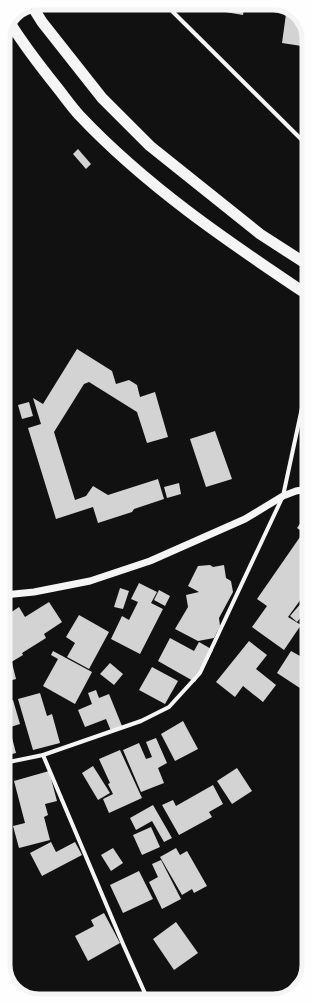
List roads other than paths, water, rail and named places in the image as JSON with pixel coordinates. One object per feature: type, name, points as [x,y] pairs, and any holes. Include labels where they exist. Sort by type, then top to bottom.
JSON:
[{"type":"highway","points":[[35,11],[42,22],[102,98],[150,146],[260,234],[302,261]]},
{"type":"highway","points":[[13,27],[26,48],[78,114],[128,164],[190,213],[259,263],[302,291]]},
{"type":"street","points":[[172,10],[302,140]]},
{"type":"street","points":[[10,762],[43,755],[141,721],[169,707],[200,673],[283,496],[302,408]]},
{"type":"street","points":[[10,594],[34,592],[90,582],[150,561],[245,519],[283,496],[302,490]]},
{"type":"street","points":[[43,755],[122,944],[145,994]]},
{"type":"street","points":[[290,988],[299,977]]}]
